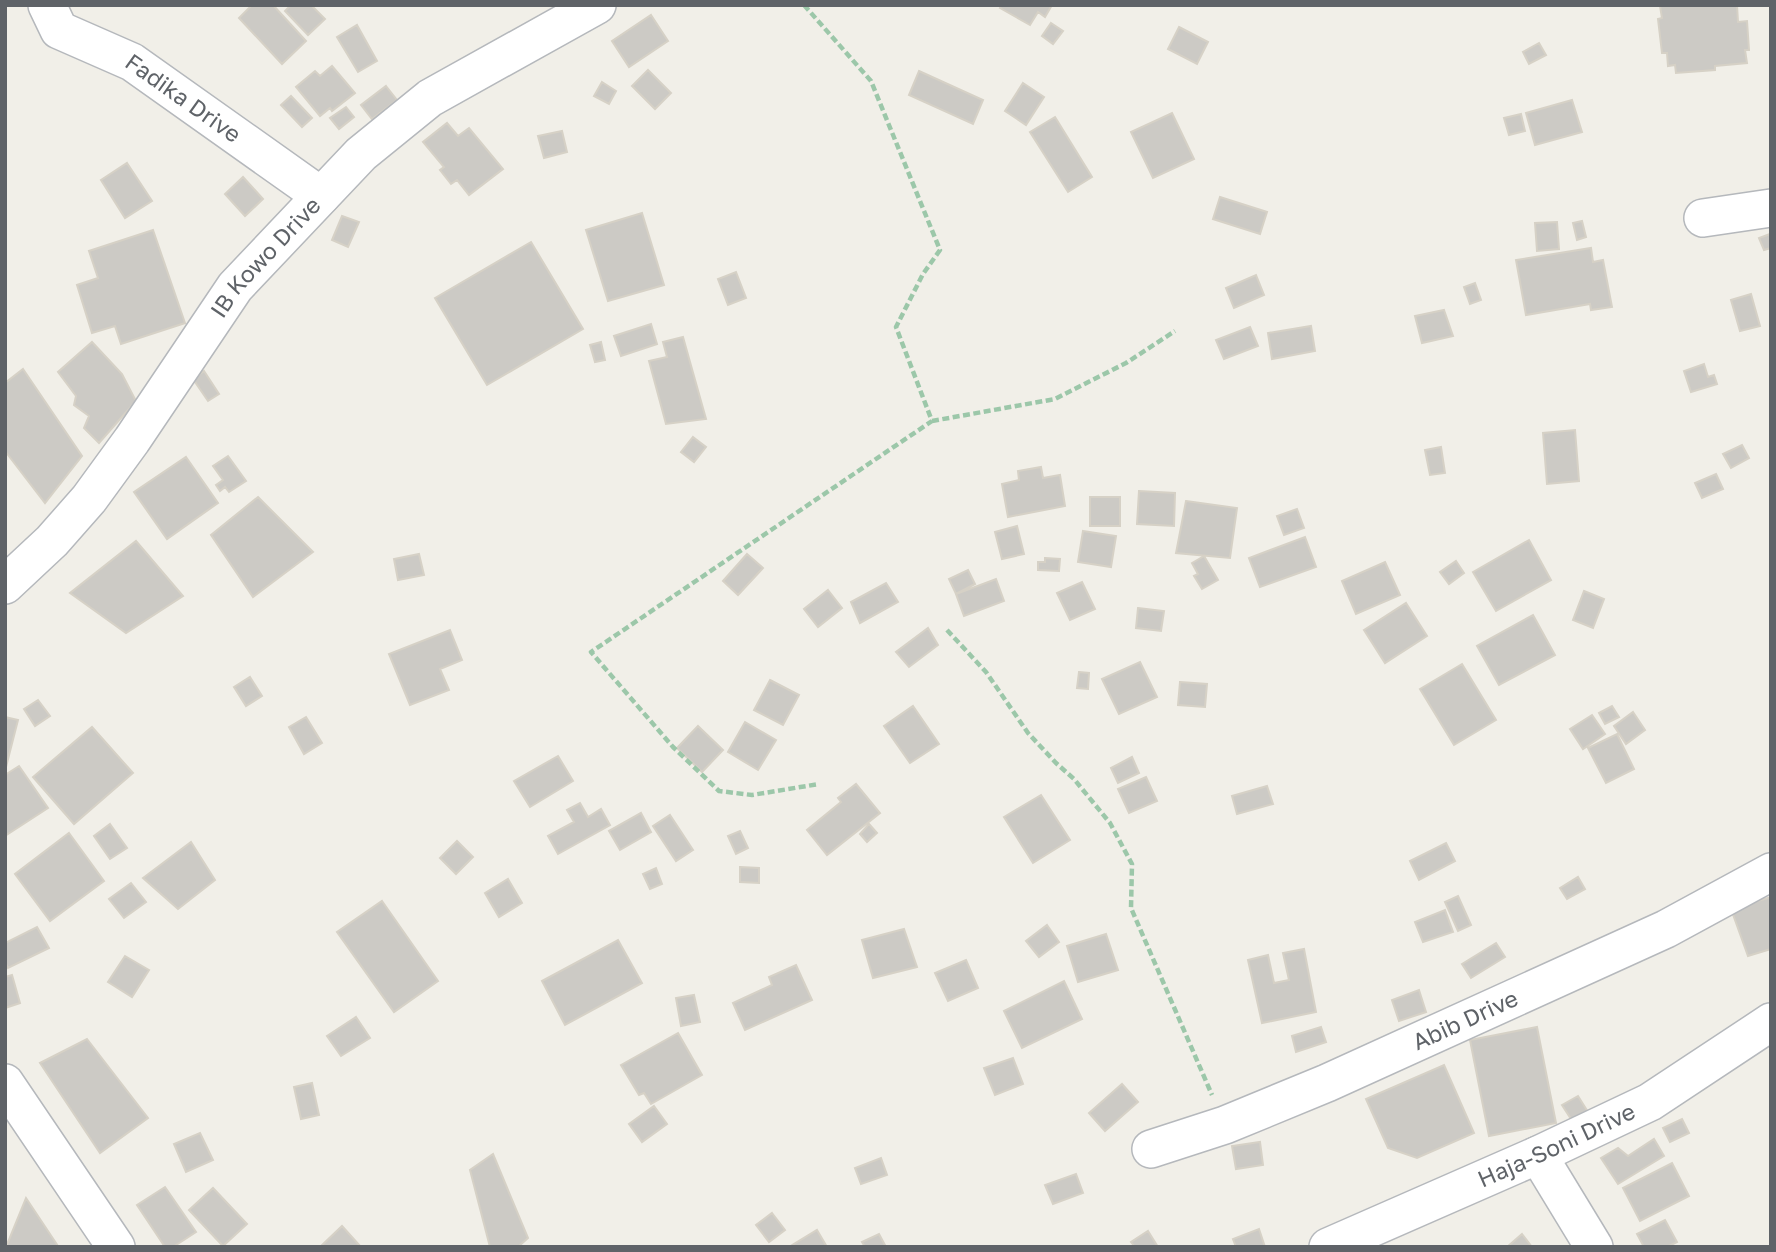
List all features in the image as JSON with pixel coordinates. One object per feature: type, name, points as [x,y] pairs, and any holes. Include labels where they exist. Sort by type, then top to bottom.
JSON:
[{"type":"street","name":"Fadika Drive","points":[[47,5],[59,30],[132,62],[321,196]]},
{"type":"street","name":"IB Kowo Drive","points":[[5,585],[52,541],[89,499],[235,287],[361,154],[430,98],[597,5]]},
{"type":"street","points":[[1703,218],[1771,208]]},
{"type":"street","name":"Abib Drive","points":[[1151,1149],[1225,1125],[1326,1083],[1666,929],[1771,872]]},
{"type":"street","name":"Haja-Soni Drive","points":[[1328,1247],[1538,1155],[1650,1102],[1771,1022]]},
{"type":"street","points":[[5,1083],[116,1247]]},
{"type":"street","points":[[1538,1155],[1594,1247]]},
{"type":"path","points":[[804,5],[871,81],[940,250],[923,274],[896,327],[932,421]]},
{"type":"path","points":[[819,784],[752,795],[719,790],[673,747],[591,652],[932,421],[1055,399],[1125,363],[1175,331]]},
{"type":"path","points":[[947,629],[986,672],[1028,733],[1074,779],[1110,823],[1132,864],[1131,908],[1225,1125]]},
{"type":"building","points":[[252,5],[273,5],[306,41],[282,64],[239,18]]},
{"type":"building","points":[[291,5],[311,5],[325,19],[308,35],[285,11]]},
{"type":"building","points":[[1002,5],[1052,5],[1045,17],[1038,12],[1030,25],[1000,8]]},
{"type":"building","points":[[1737,5],[1738,22],[1747,21],[1747,63],[1715,66],[1715,70],[1676,73],[1675,65],[1668,66],[1667,53],[1662,53],[1658,19],[1662,18],[1660,6]]},
{"type":"building","points":[[651,15],[668,41],[629,67],[612,41]]},
{"type":"building","points":[[1051,23],[1063,31],[1053,44],[1042,36]]},
{"type":"building","points":[[357,25],[377,61],[358,72],[337,37]]},
{"type":"building","points":[[1179,27],[1208,42],[1197,64],[1168,49]]},
{"type":"building","points":[[1539,43],[1546,55],[1529,64],[1523,52]]},
{"type":"building","points":[[332,66],[355,93],[332,111],[330,108],[320,116],[296,87],[315,71],[320,76]]},
{"type":"building","points":[[648,70],[671,93],[655,109],[632,86]]},
{"type":"building","points":[[919,71],[983,100],[973,124],[909,95]]},
{"type":"building","points":[[602,82],[616,91],[609,104],[594,96]]},
{"type":"building","points":[[1023,83],[1044,97],[1026,125],[1005,111]]},
{"type":"building","points":[[386,86],[397,100],[372,119],[361,105]]},
{"type":"building","points":[[291,96],[312,118],[302,127],[281,105]]},
{"type":"building","points":[[1572,100],[1582,132],[1535,145],[1526,113]]},
{"type":"building","points":[[346,107],[354,117],[339,129],[330,118]]},
{"type":"building","points":[[1172,113],[1194,159],[1153,178],[1131,132]]},
{"type":"building","points":[[1521,114],[1525,131],[1509,135],[1504,118]]},
{"type":"building","points":[[1055,117],[1092,177],[1068,192],[1030,132]]},
{"type":"building","points":[[447,123],[458,136],[469,128],[503,169],[469,195],[457,180],[451,184],[440,170],[444,167],[423,142]]},
{"type":"building","points":[[562,131],[567,152],[544,158],[538,136]]},
{"type":"building","points":[[127,163],[152,201],[125,218],[101,180]]},
{"type":"building","points":[[243,177],[263,199],[245,216],[225,194]]},
{"type":"building","points":[[1220,197],[1267,212],[1260,234],[1213,219]]},
{"type":"building","points":[[642,213],[664,285],[608,301],[586,230]]},
{"type":"building","points":[[342,216],[359,222],[348,247],[332,240]]},
{"type":"building","points":[[1582,221],[1586,237],[1577,240],[1573,223]]},
{"type":"building","points":[[1557,222],[1559,249],[1537,251],[1535,223]]},
{"type":"building","points":[[153,230],[185,323],[121,344],[115,326],[92,333],[77,285],[98,278],[89,251]]},
{"type":"building","points":[[1770,234],[1771,248],[1764,250],[1759,238]]},
{"type":"building","points":[[531,242],[583,329],[487,385],[435,298]]},
{"type":"building","points":[[1591,248],[1593,262],[1603,260],[1612,307],[1591,310],[1590,304],[1526,315],[1516,260]]},
{"type":"building","points":[[736,272],[746,298],[728,305],[718,279]]},
{"type":"building","points":[[1256,275],[1264,295],[1234,308],[1226,288]]},
{"type":"building","points":[[1475,283],[1481,300],[1470,304],[1464,287]]},
{"type":"building","points":[[1751,294],[1760,326],[1740,331],[1731,300]]},
{"type":"building","points":[[1444,310],[1453,336],[1422,343],[1415,316]]},
{"type":"building","points":[[651,324],[657,344],[621,356],[614,336]]},
{"type":"building","points":[[1311,326],[1315,351],[1272,359],[1268,333]]},
{"type":"building","points":[[1250,327],[1258,346],[1224,359],[1216,340]]},
{"type":"building","points":[[683,337],[706,419],[666,424],[649,361],[667,357],[663,342]]},
{"type":"building","points":[[92,342],[122,374],[136,401],[99,443],[84,428],[89,416],[74,405],[76,396],[58,372]]},
{"type":"building","points":[[601,342],[605,360],[595,362],[590,345]]},
{"type":"building","points":[[1704,364],[1708,377],[1714,375],[1717,384],[1691,392],[1684,371]]},
{"type":"building","points":[[23,369],[82,456],[45,503],[5,451],[5,383]]},
{"type":"building","points":[[204,371],[219,394],[208,401],[193,379]]},
{"type":"building","points":[[1575,430],[1579,481],[1547,484],[1543,433]]},
{"type":"building","points":[[693,437],[706,447],[694,462],[681,452]]},
{"type":"building","points":[[1742,445],[1749,458],[1731,468],[1723,454]]},
{"type":"building","points":[[1441,447],[1445,473],[1430,475],[1425,450]]},
{"type":"building","points":[[228,456],[246,481],[229,492],[225,487],[220,491],[216,485],[223,480],[213,466]]},
{"type":"building","points":[[186,457],[218,503],[167,539],[134,492]]},
{"type":"building","points":[[1041,467],[1043,478],[1060,475],[1065,506],[1008,517],[1002,484],[1019,480],[1018,471]]},
{"type":"building","points":[[1716,474],[1723,489],[1702,498],[1695,483]]},
{"type":"building","points":[[1139,491],[1175,493],[1174,526],[1137,524]]},
{"type":"building","points":[[258,497],[313,552],[253,597],[211,535]]},
{"type":"building","points":[[1090,497],[1120,497],[1120,526],[1090,526]]},
{"type":"building","points":[[1186,501],[1237,508],[1230,558],[1176,553]]},
{"type":"building","points":[[1297,509],[1304,528],[1284,535],[1277,516]]},
{"type":"building","points":[[1017,526],[1024,554],[1002,559],[995,532]]},
{"type":"building","points":[[1083,531],[1116,536],[1111,567],[1078,562]]},
{"type":"building","points":[[1305,537],[1316,567],[1260,587],[1249,558]]},
{"type":"building","points":[[1529,540],[1551,580],[1496,611],[1473,572]]},
{"type":"building","points":[[136,541],[183,596],[126,633],[70,593]]},
{"type":"building","points":[[419,554],[424,575],[398,580],[394,559]]},
{"type":"building","points":[[747,554],[763,568],[738,595],[723,581]]},
{"type":"building","points":[[1204,556],[1218,580],[1202,589],[1194,576],[1198,574],[1192,563]]},
{"type":"building","points":[[1045,558],[1060,559],[1059,571],[1038,570],[1038,562],[1045,562]]},
{"type":"building","points":[[1456,561],[1464,573],[1449,584],[1440,572]]},
{"type":"building","points":[[1385,562],[1400,595],[1356,614],[1342,581]]},
{"type":"building","points":[[968,570],[975,584],[956,594],[949,579]]},
{"type":"building","points":[[996,579],[1004,601],[964,616],[956,594]]},
{"type":"building","points":[[1082,582],[1095,609],[1070,620],[1057,593]]},
{"type":"building","points":[[886,583],[898,602],[860,623],[851,602]]},
{"type":"building","points":[[828,590],[842,608],[818,627],[804,609]]},
{"type":"building","points":[[1584,591],[1604,599],[1593,628],[1573,620]]},
{"type":"building","points":[[1406,603],[1427,636],[1385,663],[1364,630]]},
{"type":"building","points":[[1138,608],[1164,611],[1161,631],[1136,628]]},
{"type":"building","points":[[1533,615],[1555,655],[1499,685],[1477,646]]},
{"type":"building","points":[[928,628],[938,645],[909,667],[896,652]]},
{"type":"building","points":[[450,630],[462,660],[440,669],[449,690],[410,705],[389,654]]},
{"type":"building","points":[[1140,662],[1157,697],[1119,714],[1102,679]]},
{"type":"building","points":[[1462,664],[1496,720],[1454,745],[1420,689]]},
{"type":"building","points":[[1079,672],[1089,673],[1088,689],[1077,688]]},
{"type":"building","points":[[250,677],[262,696],[246,706],[234,687]]},
{"type":"building","points":[[770,680],[799,695],[783,725],[754,710]]},
{"type":"building","points":[[1180,682],[1207,684],[1205,707],[1178,705]]},
{"type":"building","points":[[38,700],[50,716],[35,726],[24,709]]},
{"type":"building","points":[[913,706],[939,744],[910,763],[884,726]]},
{"type":"building","points":[[1612,706],[1619,717],[1605,724],[1599,713]]},
{"type":"building","points":[[1633,712],[1645,730],[1626,744],[1614,726]]},
{"type":"building","points":[[1592,715],[1605,734],[1583,749],[1570,729]]},
{"type":"building","points":[[5,717],[18,720],[6,767],[5,766]]},
{"type":"building","points":[[306,717],[322,743],[304,754],[289,727]]},
{"type":"building","points":[[745,722],[776,740],[758,770],[728,752]]},
{"type":"building","points":[[698,726],[723,750],[702,772],[677,748]]},
{"type":"building","points":[[92,727],[133,773],[74,824],[33,777]]},
{"type":"building","points":[[1617,734],[1634,769],[1606,783],[1588,748]]},
{"type":"building","points":[[558,756],[573,781],[530,807],[514,781]]},
{"type":"building","points":[[1132,757],[1139,773],[1118,783],[1111,768]]},
{"type":"building","points":[[19,766],[48,808],[5,836],[5,775]]},
{"type":"building","points":[[1146,777],[1157,801],[1129,813],[1118,789]]},
{"type":"building","points":[[856,784],[880,813],[827,855],[807,830],[841,802],[838,798]]},
{"type":"building","points":[[1267,786],[1273,804],[1237,814],[1232,796]]},
{"type":"building","points":[[1041,795],[1070,840],[1033,863],[1004,817]]},
{"type":"building","points":[[580,803],[588,817],[601,809],[610,825],[558,854],[548,836],[574,822],[567,810]]},
{"type":"building","points":[[641,813],[651,832],[620,850],[609,831]]},
{"type":"building","points":[[670,815],[693,850],[676,861],[653,826]]},
{"type":"building","points":[[110,824],[127,848],[110,859],[94,836]]},
{"type":"building","points":[[869,824],[877,833],[867,842],[860,834]]},
{"type":"building","points":[[740,831],[748,848],[736,854],[728,836]]},
{"type":"building","points":[[69,833],[104,881],[50,921],[15,874]]},
{"type":"building","points":[[457,841],[473,857],[456,874],[440,858]]},
{"type":"building","points":[[191,842],[215,880],[178,909],[143,878]]},
{"type":"building","points":[[1446,843],[1455,861],[1419,880],[1410,861]]},
{"type":"building","points":[[740,867],[759,868],[759,883],[740,882]]},
{"type":"building","points":[[656,868],[662,884],[650,889],[643,874]]},
{"type":"building","points":[[1578,877],[1585,889],[1567,899],[1560,888]]},
{"type":"building","points":[[508,879],[522,903],[499,917],[485,893]]},
{"type":"building","points":[[131,883],[146,902],[124,918],[109,899]]},
{"type":"building","points":[[1458,896],[1471,925],[1458,931],[1445,902]]},
{"type":"building","points":[[1771,897],[1771,949],[1748,956],[1731,909]]},
{"type":"building","points":[[382,901],[438,981],[394,1012],[337,932]]},
{"type":"building","points":[[1445,910],[1453,932],[1423,942],[1415,922]]},
{"type":"building","points":[[1047,925],[1059,942],[1039,957],[1026,941]]},
{"type":"building","points":[[37,927],[49,948],[8,968],[5,962],[5,943]]},
{"type":"building","points":[[904,929],[917,967],[873,978],[862,940]]},
{"type":"building","points":[[1106,934],[1118,970],[1078,982],[1067,946]]},
{"type":"building","points":[[618,940],[642,983],[565,1025],[542,981]]},
{"type":"building","points":[[1496,943],[1505,957],[1471,978],[1462,964]]},
{"type":"building","points":[[1304,949],[1316,1012],[1262,1023],[1248,960],[1268,955],[1274,983],[1289,980],[1283,953]]},
{"type":"building","points":[[125,956],[149,970],[132,997],[108,982]]},
{"type":"building","points":[[966,960],[978,988],[948,1001],[935,973]]},
{"type":"building","points":[[796,965],[812,1000],[745,1030],[733,1003],[772,985],[769,977]]},
{"type":"building","points":[[12,975],[20,1003],[5,1008],[5,977]]},
{"type":"building","points":[[1064,981],[1082,1019],[1022,1048],[1004,1011]]},
{"type":"building","points":[[1419,990],[1426,1012],[1399,1021],[1392,1000]]},
{"type":"building","points":[[694,995],[700,1022],[681,1026],[676,998]]},
{"type":"building","points":[[356,1017],[370,1038],[341,1056],[327,1036]]},
{"type":"building","points":[[1321,1027],[1326,1042],[1296,1052],[1292,1036]]},
{"type":"building","points":[[1537,1027],[1556,1123],[1489,1136],[1470,1040]]},
{"type":"building","points":[[678,1033],[702,1075],[651,1104],[644,1093],[639,1095],[621,1065]]},
{"type":"building","points":[[87,1039],[148,1118],[100,1153],[40,1063]]},
{"type":"building","points":[[1013,1058],[1023,1084],[995,1095],[984,1068]]},
{"type":"building","points":[[1444,1065],[1474,1133],[1417,1158],[1388,1148],[1366,1099]]},
{"type":"building","points":[[312,1083],[319,1115],[301,1119],[294,1087]]},
{"type":"building","points":[[1122,1084],[1138,1102],[1105,1131],[1089,1113]]},
{"type":"building","points":[[1578,1096],[1588,1112],[1573,1122],[1562,1105]]},
{"type":"building","points":[[654,1106],[667,1124],[642,1142],[629,1124]]},
{"type":"building","points":[[1682,1119],[1689,1133],[1670,1142],[1663,1128]]},
{"type":"building","points":[[200,1133],[213,1160],[186,1172],[174,1144]]},
{"type":"building","points":[[1654,1139],[1664,1156],[1618,1184],[1601,1158],[1618,1148],[1628,1156]]},
{"type":"building","points":[[1260,1142],[1263,1165],[1236,1169],[1232,1146]]},
{"type":"building","points":[[493,1154],[528,1238],[518,1247],[490,1247],[470,1170]]},
{"type":"building","points":[[881,1158],[887,1175],[861,1184],[855,1168]]},
{"type":"building","points":[[1672,1163],[1689,1196],[1640,1221],[1623,1188]]},
{"type":"building","points":[[1076,1174],[1083,1193],[1053,1204],[1045,1185]]},
{"type":"building","points":[[165,1187],[196,1232],[173,1247],[165,1247],[137,1205]]},
{"type":"building","points":[[213,1188],[247,1224],[223,1246],[189,1210]]},
{"type":"building","points":[[26,1198],[58,1246],[57,1247],[6,1247]]},
{"type":"building","points":[[772,1213],[785,1230],[769,1242],[756,1225]]},
{"type":"building","points":[[1665,1220],[1677,1242],[1667,1247],[1644,1247],[1637,1234]]},
{"type":"building","points":[[342,1226],[361,1247],[320,1247]]},
{"type":"building","points":[[1259,1229],[1265,1247],[1236,1247],[1233,1239]]},
{"type":"building","points":[[817,1230],[827,1247],[789,1247]]},
{"type":"building","points":[[1148,1231],[1158,1247],[1135,1247],[1131,1242]]},
{"type":"building","points":[[879,1234],[886,1247],[865,1247],[862,1242]]},
{"type":"building","points":[[1522,1234],[1532,1247],[1507,1247]]}]
